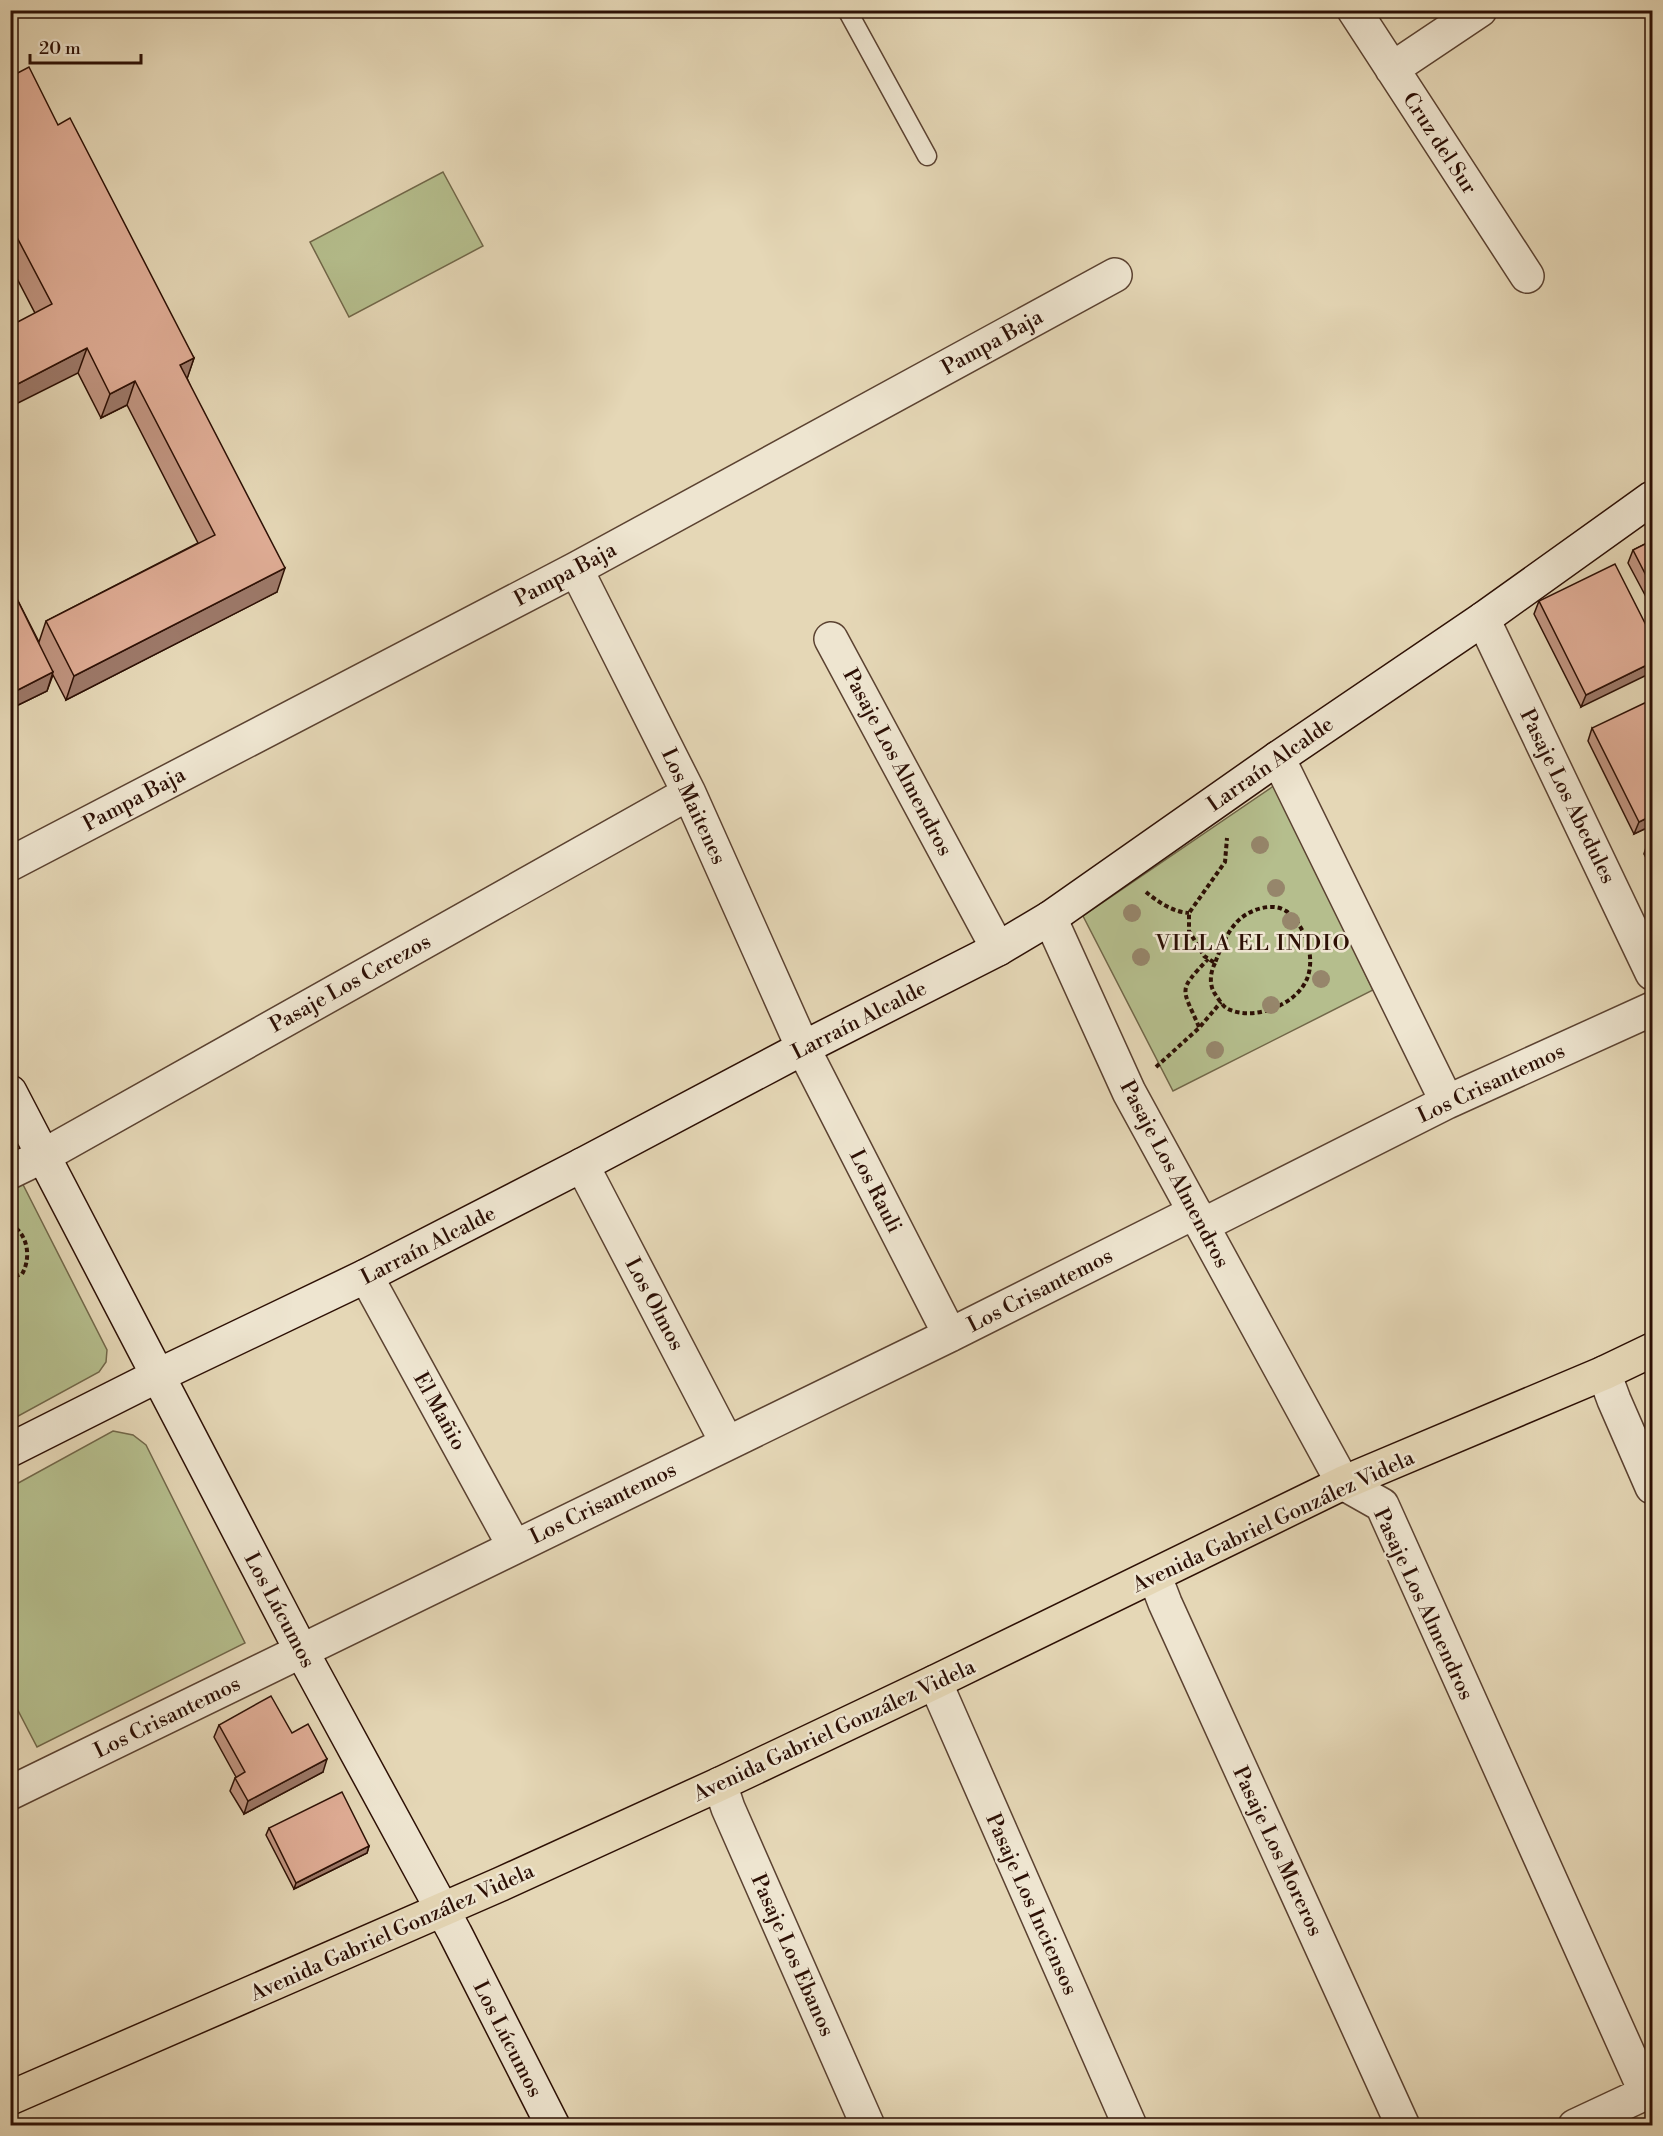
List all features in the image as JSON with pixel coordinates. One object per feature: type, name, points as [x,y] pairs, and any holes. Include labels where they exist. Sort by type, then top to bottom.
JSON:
[{"type":"main road","name":"Avenida Gabriel González Videla","points":[[10,2098],[442,1911],[720,1785],[1155,1577],[1343,1483],[1604,1373],[1653,1350]]},
{"type":"street","name":"Cruz del Sur","points":[[1354,10],[1527,276]]},
{"type":"street","points":[[1392,69],[1479,10]]},
{"type":"street","name":"Pampa Baja","points":[[10,864],[576,569],[1115,275]]},
{"type":"street","name":"Larraín Alcalde","points":[[10,1450],[157,1376],[366,1276],[998,949],[1050,918],[1224,795],[1483,619],[1653,498]]},
{"type":"street","name":"Los Maitenes","points":[[576,569],[689,793],[803,1048]]},
{"type":"street","name":"Pasaje Los Abedules","points":[[1483,619],[1653,973]]},
{"type":"street","name":"Pasaje Los Almendros","points":[[831,639],[998,949]]},
{"type":"street","points":[[1278,758],[1447,1102]]},
{"type":"street","name":"Pasaje Los Cerezos","points":[[10,1172],[44,1156],[689,793]]},
{"type":"street","name":"Pasaje Los Almendros","points":[[1050,918],[1129,1092],[1343,1483],[1382,1505],[1649,2091]]},
{"type":"street","name":"Los Crisantemos","points":[[10,1793],[950,1335],[1447,1102],[1653,1009]]},
{"type":"street","name":"Los Rauli","points":[[803,1048],[950,1335]]},
{"type":"street","name":"Los Lúcumos","points":[[10,1092],[157,1376],[442,1911],[553,2126]]},
{"type":"street","name":"Los Olmos","points":[[582,1166],[727,1443]]},
{"type":"street","name":"El Mañio","points":[[366,1276],[514,1546]]},
{"type":"street","points":[[1604,1373],[1653,1487]]},
{"type":"street","name":"Pasaje Los Moreros","points":[[1155,1577],[1403,2126]]},
{"type":"street","name":"Pasaje Los Inciensos","points":[[935,1682],[1130,2126]]},
{"type":"street","name":"Pasaje Los Ebanos","points":[[720,1785],[728,1808],[868,2126]]},
{"type":"street","points":[[1575,2126],[1649,2091]]},
{"type":"lane","points":[[847,10],[927,156]]},
{"type":"path","points":[[1215,963],[1204,956],[1189,931],[1189,913],[1225,862],[1227,842],[1224,795]]},
{"type":"path","points":[[1274,906],[1285,910],[1301,926],[1310,962],[1307,980],[1297,994],[1284,1003],[1265,1011],[1241,1012],[1225,1007],[1212,988],[1211,971],[1215,963],[1236,922],[1253,910],[1274,906]]},
{"type":"path","points":[[1199,1028],[1184,991],[1187,982],[1208,959]]},
{"type":"path","points":[[1129,1092],[1199,1028],[1221,1002]]},
{"type":"path","points":[[10,1224],[15,1226],[26,1243],[28,1264],[22,1275],[10,1278]]},
{"type":"green space","points":[[443,172],[483,246],[349,317],[310,242]]},
{"type":"green space","points":[[1275,785],[1373,990],[1173,1091],[1083,916]]},
{"type":"green space","points":[[10,1159],[107,1350],[106,1362],[99,1372],[11,1420]]},
{"type":"green space","points":[[113,1431],[133,1435],[146,1445],[245,1643],[37,1747],[11,1697],[11,1487]]},
{"type":"building","points":[[29,67],[58,125],[70,118],[194,358],[180,365],[285,568],[74,676],[46,621],[215,535],[135,381],[110,394],[87,348],[10,388],[10,326],[52,304],[10,224],[10,77]]},
{"type":"building","points":[[1653,540],[1653,589],[1633,550]]},
{"type":"building","points":[[1615,564],[1653,639],[1653,662],[1586,695],[1539,601]]},
{"type":"building","points":[[10,585],[53,672],[14,692],[10,684]]},
{"type":"building","points":[[1653,699],[1653,815],[1639,822],[1592,728]]},
{"type":"building","points":[[1653,839],[1653,850],[1648,841]]},
{"type":"building","points":[[271,1696],[292,1733],[308,1724],[327,1759],[248,1801],[235,1778],[245,1772],[219,1725]]},
{"type":"building","points":[[342,1792],[369,1846],[296,1883],[269,1828]]},
{"type":"district","name":"VILLA EL INDIO","points":[[1253,942]]}]
